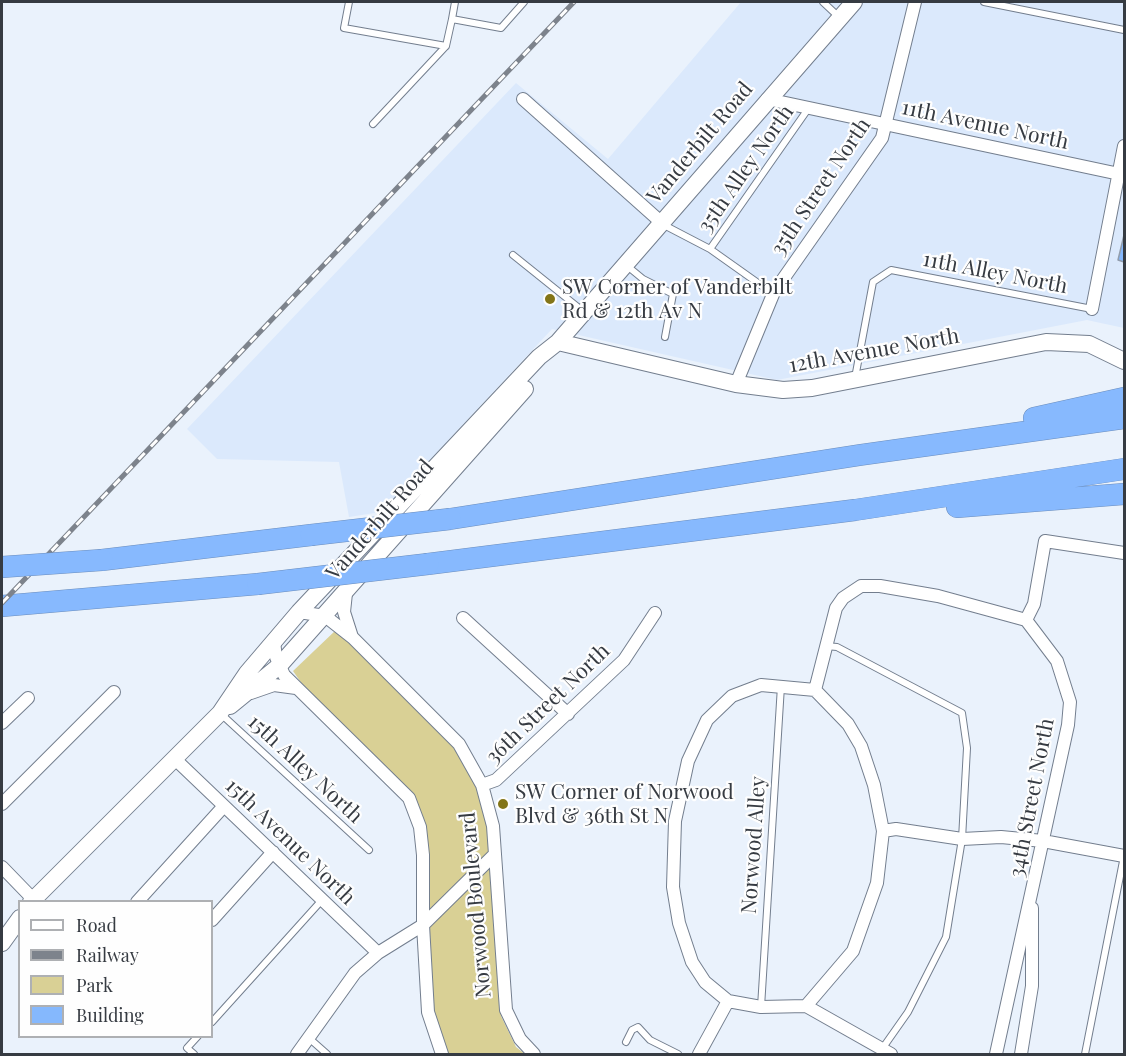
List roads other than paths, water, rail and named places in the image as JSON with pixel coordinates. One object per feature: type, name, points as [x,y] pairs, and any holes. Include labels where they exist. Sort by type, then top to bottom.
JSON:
[{"type":"highway","points":[[860,455],[1125,398]]},
{"type":"highway","points":[[2,567],[102,560],[450,519],[860,455],[1125,418]]},
{"type":"highway","points":[[2,606],[258,584],[428,564],[855,510],[1125,469]]},
{"type":"highway","points":[[855,510],[935,509],[1125,494]]},
{"type":"street","name":"Vanderbilt Road","points":[[32,900],[176,760],[220,713],[247,673],[299,612],[539,357],[558,342],[767,99],[854,2]]},
{"type":"street","name":"35th Street North","points":[[736,384],[774,292],[882,138],[915,2]]},
{"type":"street","points":[[523,99],[662,223]]},
{"type":"street","name":"11th Avenue North","points":[[767,99],[1122,174]]},
{"type":"street","points":[[1092,309],[1122,174],[1125,146]]},
{"type":"street","name":"Vanderbilt Road","points":[[220,713],[279,666],[346,593],[546,366],[558,342]]},
{"type":"street","name":"12th Avenue North","points":[[558,342],[736,384],[783,390],[855,379],[1046,342],[1089,344],[1125,361]]},
{"type":"street","points":[[815,690],[836,608],[843,598],[861,586],[880,585],[929,594],[1026,620],[1034,604],[1045,541],[1125,553]]},
{"type":"street","points":[[346,593],[344,612],[352,638]]},
{"type":"street","points":[[299,612],[325,616]]},
{"type":"street","name":"36th Street North","points":[[482,785],[496,780],[624,660],[655,613]]},
{"type":"street","name":"Norwood Boulevard","points":[[325,616],[352,638],[459,744],[482,785],[493,826],[506,1010],[520,1039],[534,1054]]},
{"type":"street","points":[[463,618],[568,714]]},
{"type":"street","name":"34th Street North","points":[[996,1054],[1068,725],[1070,702],[1057,661],[1026,620]]},
{"type":"street","points":[[274,642],[279,666],[296,688],[409,798],[420,827],[423,855],[423,925],[429,1012],[442,1054]]},
{"type":"street","points":[[244,696],[274,685],[296,688]]},
{"type":"street","points":[[806,1006],[853,951],[877,883],[883,831],[874,785],[861,746],[848,724],[815,690],[761,685],[732,696],[707,720],[688,761],[675,820],[673,887],[679,923],[692,962],[705,982],[728,1000],[761,1007],[806,1006],[886,1052]]},
{"type":"street","points":[[2,804],[114,692]]},
{"type":"street","points":[[2,723],[28,698]]},
{"type":"street","name":"15th Avenue North","points":[[176,760],[378,953]]},
{"type":"street","points":[[139,900],[224,806]]},
{"type":"street","points":[[883,831],[896,829],[962,838],[1001,837],[1043,841],[1125,856]]},
{"type":"street","points":[[213,919],[273,852]]},
{"type":"street","points":[[297,1054],[355,973],[378,953],[423,925],[495,854]]},
{"type":"street","points":[[2,867],[32,900]]},
{"type":"street","name":"34th Street North","points":[[1021,1054],[1032,986],[1034,930],[1031,898]]},
{"type":"street","points":[[2,943],[18,921]]},
{"type":"street","points":[[699,1054],[728,1000]]},
{"type":"lane","points":[[349,2],[344,28],[446,46]]},
{"type":"lane","points":[[373,124],[446,46],[454,2]]},
{"type":"lane","points":[[452,19],[501,28],[524,2]]},
{"type":"lane","points":[[823,2],[840,18]]},
{"type":"lane","points":[[984,2],[1125,30]]},
{"type":"lane","name":"35th Alley North","points":[[710,249],[808,108]]},
{"type":"lane","points":[[662,223],[710,249],[774,292]]},
{"type":"lane","points":[[513,255],[584,312]]},
{"type":"lane","points":[[626,265],[643,279],[673,294],[665,337]]},
{"type":"lane","name":"11th Alley North","points":[[855,379],[873,282],[891,270],[1092,309]]},
{"type":"lane","points":[[826,646],[837,647],[962,713],[967,748],[962,838],[946,937],[886,1052]]},
{"type":"lane","name":"Norwood Alley","points":[[761,1007],[781,686]]},
{"type":"lane","name":"15th Alley North","points":[[220,713],[369,850]]},
{"type":"lane","points":[[1085,1054],[1125,856]]},
{"type":"lane","points":[[213,1021],[322,900]]},
{"type":"lane","points":[[626,1042],[632,1030],[638,1027],[650,1040],[678,1054]]},
{"type":"lane","points":[[194,1054],[187,1048],[196,1038]]},
{"type":"lane","points":[[310,1038],[327,1054]]},
{"type":"railway","points":[[2,603],[574,2]]},
{"type":"place","name":"SW Corner of Vanderbilt Rd & 12th Av N","points":[[550,299]]},
{"type":"place","name":"SW Corner of Norwood Blvd & 36th St N","points":[[503,804]]}]
